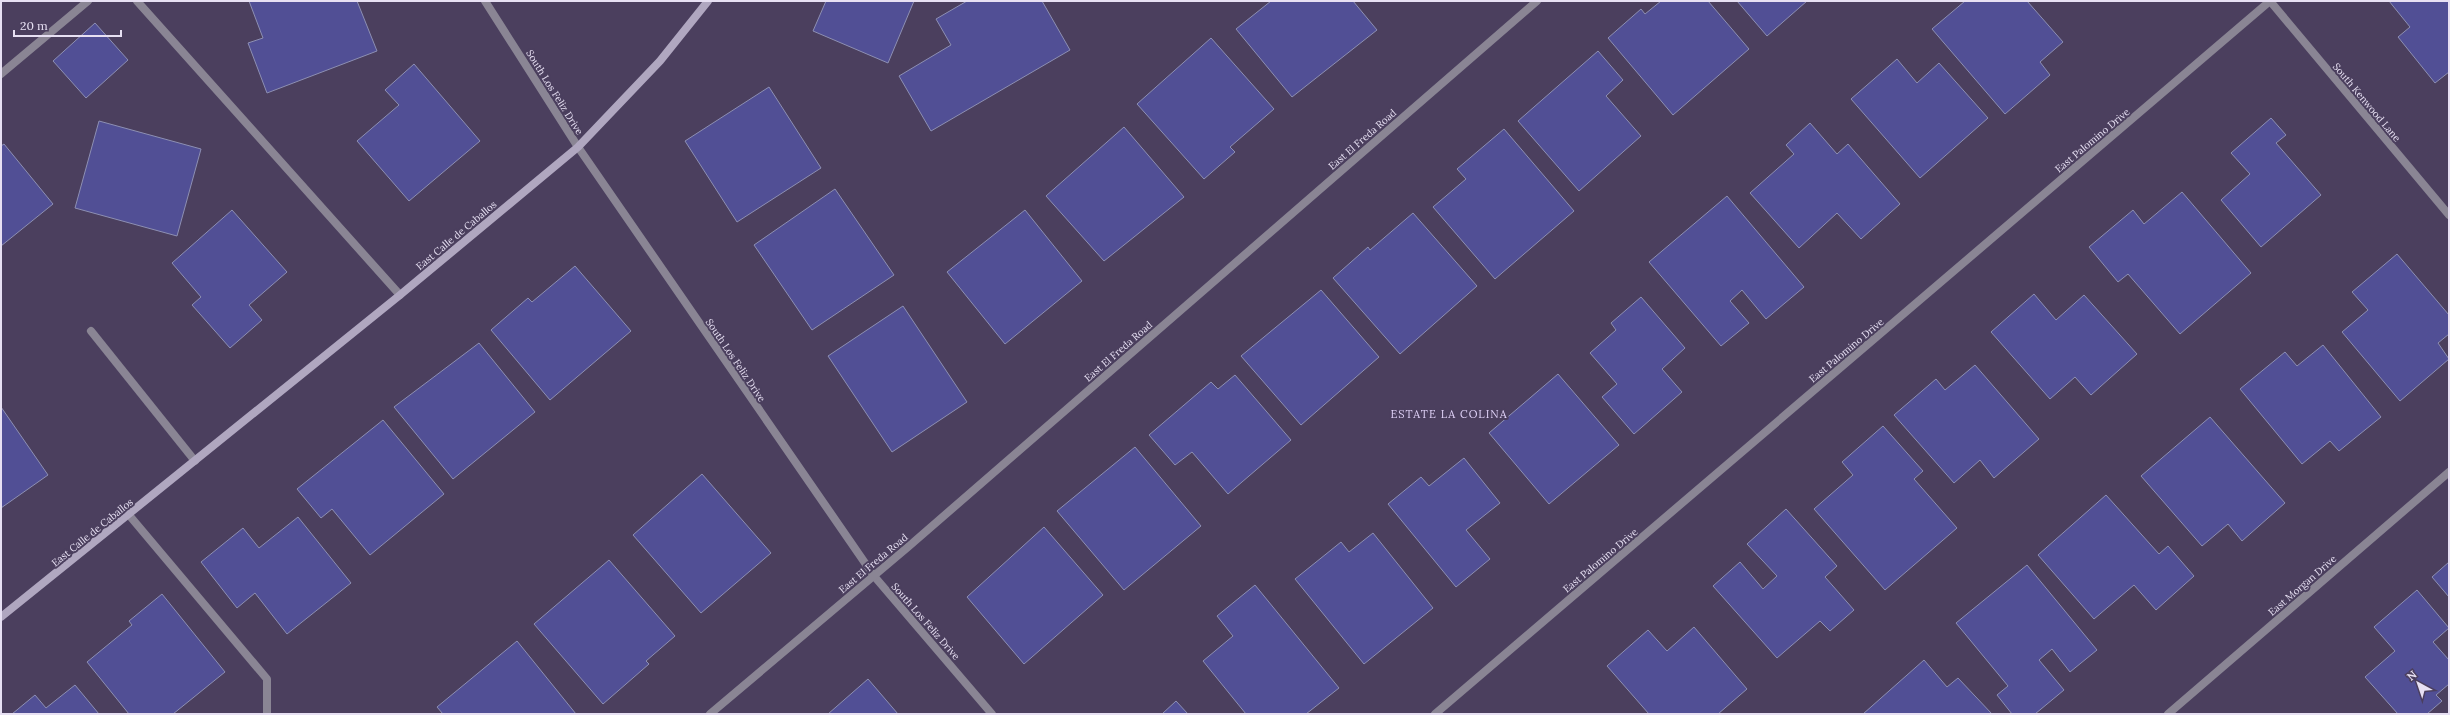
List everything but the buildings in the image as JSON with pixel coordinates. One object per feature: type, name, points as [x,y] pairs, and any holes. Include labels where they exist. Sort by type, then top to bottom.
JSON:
[{"type":"street","points":[[1,74],[88,1]]},
{"type":"street","points":[[137,1],[400,295]]},
{"type":"street","name":"South Los Feliz Drive","points":[[485,1],[578,147],[874,576],[992,714]]},
{"type":"street","name":"East Calle de Caballos","points":[[1,617],[400,295],[578,147],[660,61],[708,1]]},
{"type":"street","name":"East El Freda Road","points":[[710,714],[874,576],[1537,1]]},
{"type":"street","name":"South Kenwood Lane","points":[[2270,1],[2449,215]]},
{"type":"street","name":"East Palomino Drive","points":[[1435,714],[2270,1]]},
{"type":"street","points":[[91,331],[195,461]]},
{"type":"street","name":"East Morgan Drive","points":[[2168,714],[2449,472]]},
{"type":"street","points":[[129,515],[267,679],[267,714]]},
{"type":"district","name":"ESTATE LA COLINA","points":[[1449,414]]}]
